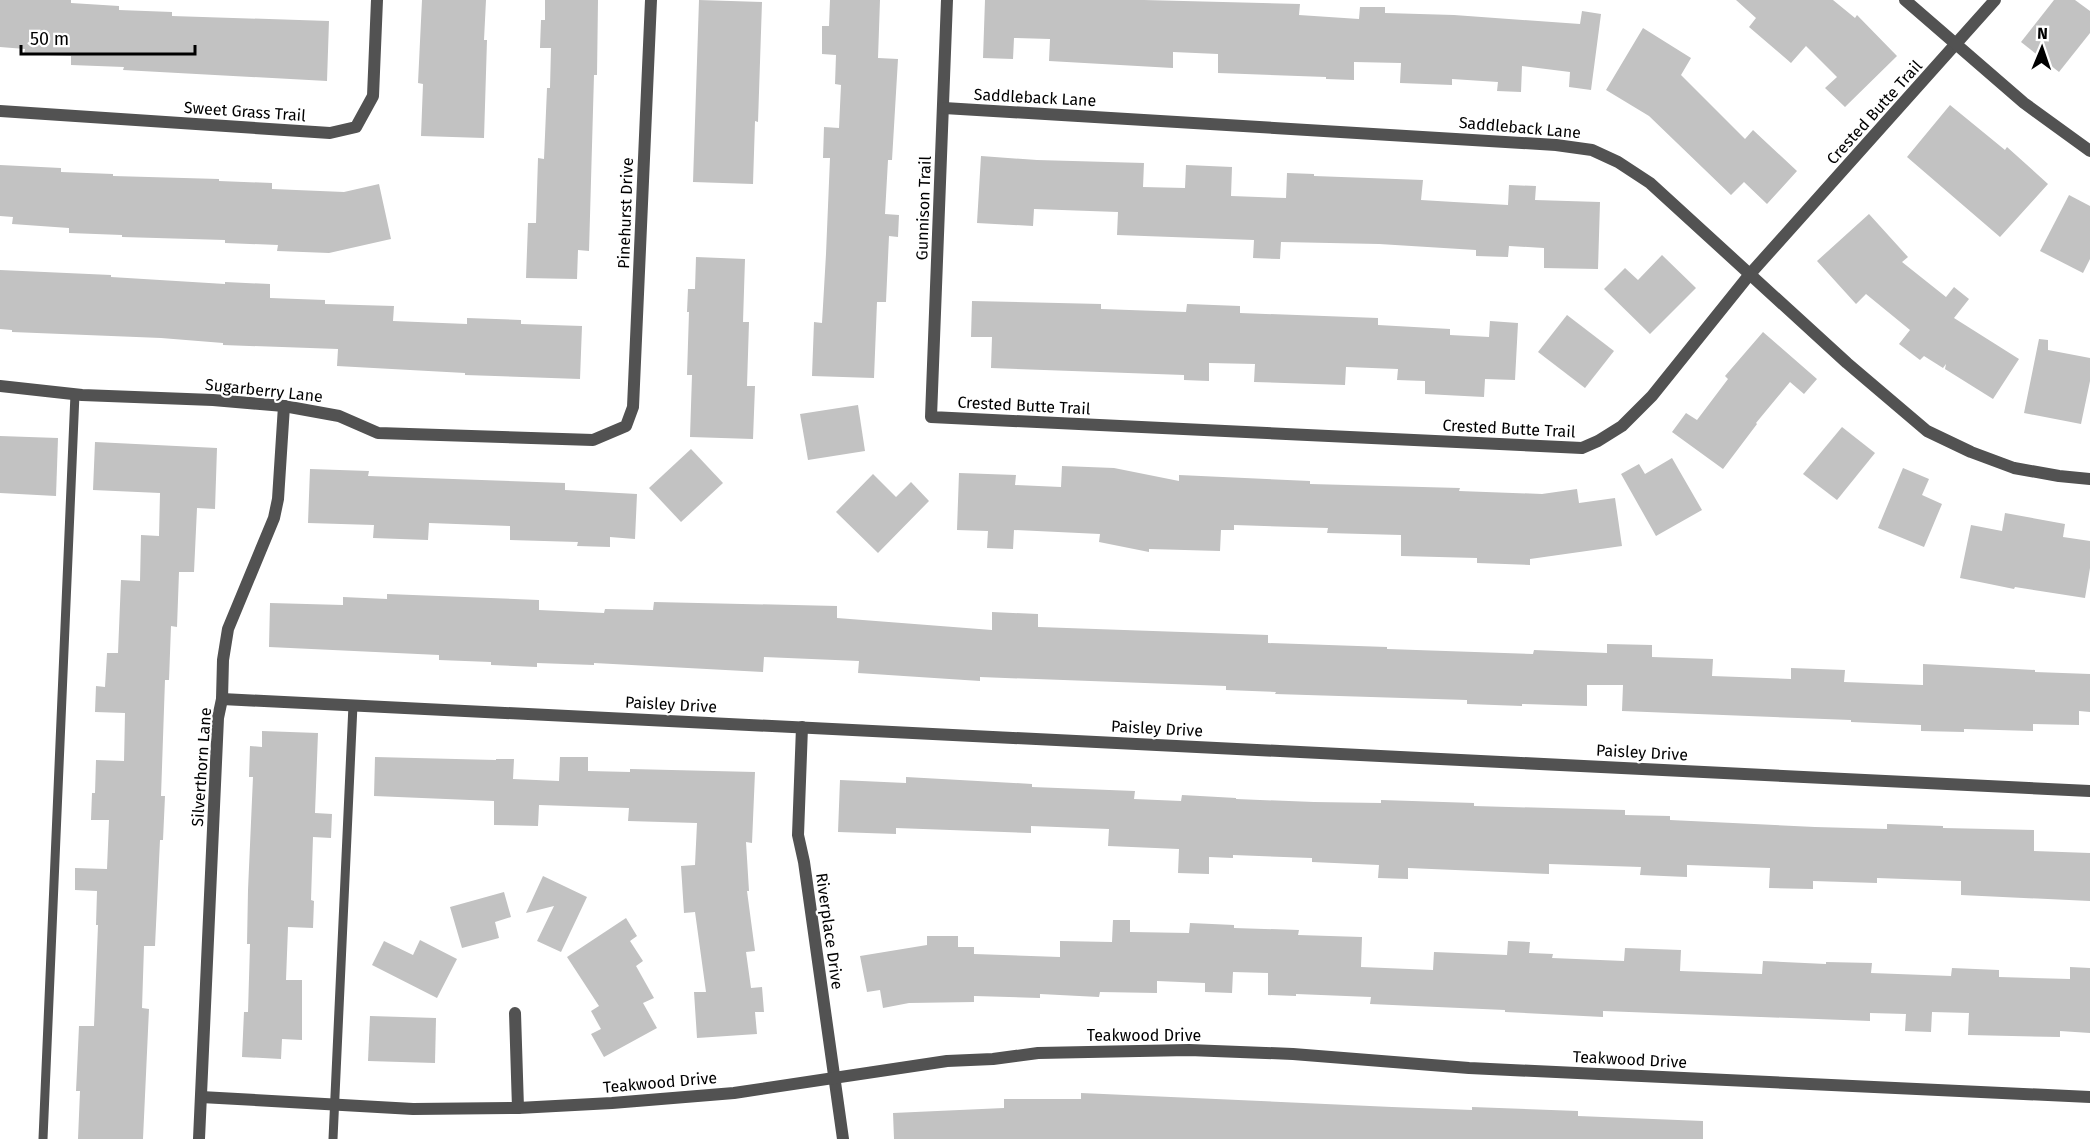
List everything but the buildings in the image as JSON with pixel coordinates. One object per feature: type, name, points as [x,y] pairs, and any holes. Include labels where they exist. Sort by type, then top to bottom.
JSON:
[{"type":"street","name":"Sweet Grass Trail","points":[[0,111],[330,133],[356,126],[374,96],[377,0]]},
{"type":"street","name":"Pinehurst Drive","points":[[626,426],[633,407],[651,0]]},
{"type":"street","name":"Gunnison Trail","points":[[931,417],[947,0]]},
{"type":"street","points":[[1905,0],[2024,103],[2090,151]]},
{"type":"street","name":"Crested Butte Trail","points":[[931,417],[1582,448],[1622,426],[1652,396],[1750,274],[1995,0]]},
{"type":"street","name":"Saddleback Lane","points":[[944,108],[1556,145],[1592,150],[1618,162],[1650,183],[1847,363],[1927,431],[1971,453],[2014,468],[2090,479]]},
{"type":"street","name":"Sugarberry Lane","points":[[0,386],[75,394],[213,400],[284,406],[339,416],[378,433],[593,440],[626,426]]},
{"type":"street","name":"Silverthorn Lane","points":[[199,1139],[218,718],[222,699],[223,660],[228,629],[274,518],[278,499],[284,406]]},
{"type":"street","name":"Paisley Drive","points":[[222,699],[2090,791]]},
{"type":"street","name":"Riverplace Drive","points":[[802,727],[798,835],[843,1139]]},
{"type":"street","points":[[515,1013],[518,1108]]},
{"type":"street","name":"Teakwood Drive","points":[[201,1097],[413,1108],[518,1108],[612,1104],[734,1093],[835,1076],[947,1061],[993,1059],[1038,1053],[1189,1050],[1293,1054],[1469,1068],[2090,1097]]},
{"type":"lane","points":[[43,1139],[75,394]]},
{"type":"lane","points":[[333,1139],[353,705]]}]
